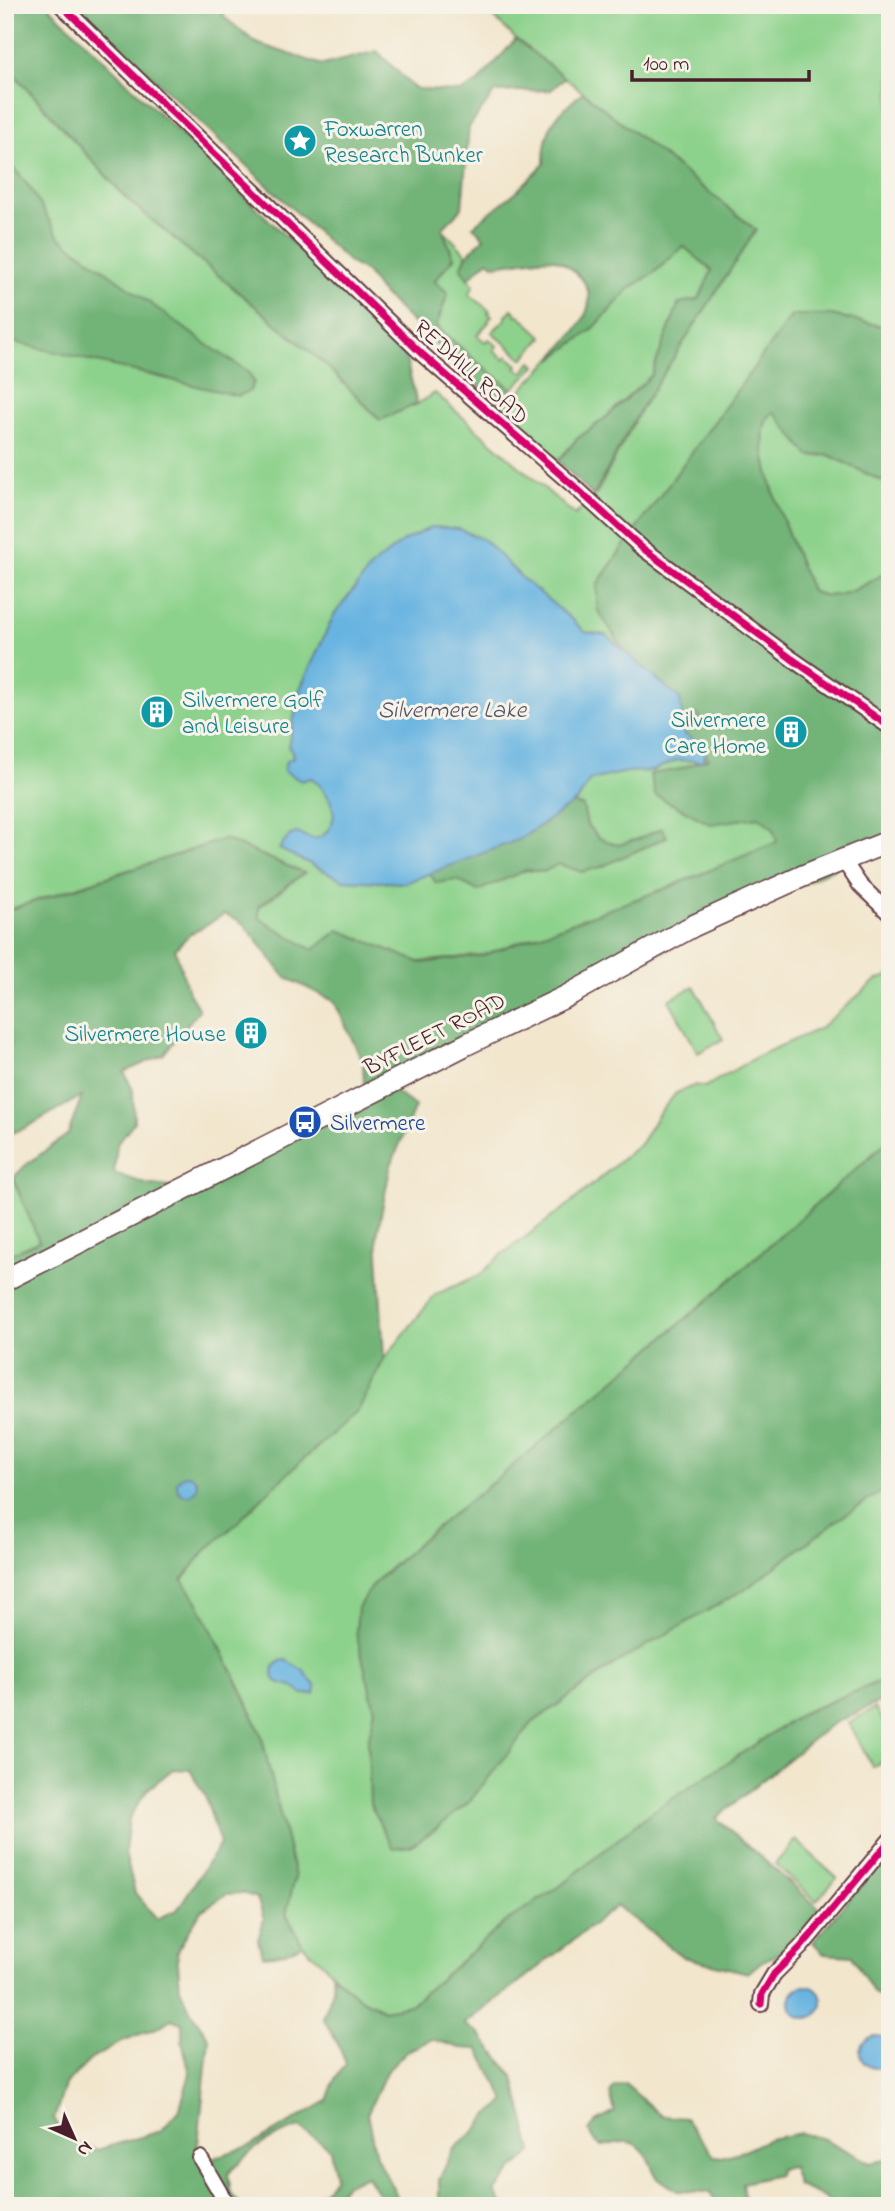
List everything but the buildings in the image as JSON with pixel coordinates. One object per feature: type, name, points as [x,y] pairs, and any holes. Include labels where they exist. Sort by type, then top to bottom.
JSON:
[{"type":"main road","name":"BYFLEET ROAD","points":[[5,1280],[467,1044],[567,996],[694,926],[890,841]]},
{"type":"street","name":"REDHILL ROAD","points":[[61,5],[423,355],[641,547],[792,659],[890,727]]},
{"type":"street","points":[[843,860],[860,885],[890,914]]},
{"type":"street","points":[[761,2004],[762,1994],[774,1974],[801,1947],[890,1840]]},
{"type":"street","points":[[200,2158],[228,2206]]},
{"type":"green space","points":[[5,5],[47,5],[404,351],[417,404],[380,420],[328,367],[127,199],[5,64]]},
{"type":"green space","points":[[76,5],[228,5],[223,16],[256,43],[323,65],[377,51],[415,89],[460,92],[477,83],[516,39],[565,78],[551,90],[495,92],[469,127],[462,208],[442,229],[454,258],[434,281],[448,293],[436,326],[512,389],[497,403],[379,290],[367,273],[349,262]]},
{"type":"green space","points":[[481,5],[890,5],[890,328],[831,315],[792,316],[597,585],[716,730],[792,843],[484,955],[353,969],[289,954],[259,923],[259,907],[304,873],[131,869],[5,911],[5,64],[127,199],[328,367],[380,420],[435,393],[575,515],[597,493],[640,410],[756,230],[516,39]]},
{"type":"green space","points":[[583,92],[756,230],[640,410],[593,496],[558,461],[577,439],[604,419],[651,376],[679,303],[699,299],[712,270],[683,246],[655,272],[629,289],[593,329],[549,361],[574,333],[587,311],[588,289],[581,278],[561,262],[549,258],[494,265],[488,260],[468,279],[461,268],[467,255],[484,238],[473,226],[517,191],[544,164],[546,140],[553,122]]},
{"type":"green space","points":[[5,157],[31,189],[59,237],[248,372],[254,382],[250,391],[238,396],[5,340]]},
{"type":"green space","points":[[442,229],[467,255],[461,268],[474,285],[469,294],[490,311],[488,313],[492,316],[477,335],[485,342],[489,339],[497,346],[494,350],[504,359],[507,356],[518,365],[516,368],[521,372],[525,371],[531,361],[536,366],[512,389],[436,326],[448,293],[434,281],[454,258]]},
{"type":"green space","points":[[684,246],[712,271],[699,299],[679,303],[651,376],[604,419],[577,439],[558,461],[506,406],[549,361],[593,329],[629,289],[655,272]]},
{"type":"green space","points":[[512,309],[543,337],[523,359],[492,332]]},
{"type":"green space","points":[[792,315],[831,315],[890,328],[890,485],[829,455],[809,456],[774,412],[767,419],[763,435],[777,504],[811,591],[821,595],[842,594],[890,570],[890,841],[387,1086],[415,1106],[390,1168],[377,1236],[384,1359],[358,1411],[205,1551],[182,1580],[198,1603],[261,1734],[295,1877],[286,1914],[302,1944],[284,1953],[263,1956],[258,1940],[264,1919],[257,1898],[243,1893],[227,1894],[201,1911],[177,1951],[180,1989],[191,2012],[209,2038],[197,2153],[209,2159],[250,2146],[327,2101],[334,2081],[346,2064],[323,2018],[333,1990],[332,1974],[356,1996],[384,2010],[410,2005],[508,1920],[559,1887],[649,1814],[803,1713],[890,1677],[890,1697],[830,1725],[716,1818],[822,1911],[789,1950],[762,1961],[748,1973],[683,1957],[617,1906],[465,2024],[480,2035],[514,2077],[532,2152],[495,2191],[504,2206],[439,2206],[439,2180],[453,2150],[506,2101],[478,2049],[460,2048],[432,2039],[407,2051],[386,2072],[367,2114],[376,2156],[402,2206],[386,2206],[367,2176],[346,2184],[327,2206],[316,2200],[335,2178],[330,2149],[299,2127],[260,2145],[228,2174],[231,2194],[242,2206],[5,2206],[5,1257],[39,1241],[13,1178],[68,1134],[82,1096],[23,1129],[5,1135],[5,1045],[10,1042],[5,1031],[5,911],[224,839],[304,873],[259,906],[259,918],[313,950],[339,930],[421,963],[484,955],[672,886],[777,842],[773,828],[759,817],[710,824],[655,795],[650,774],[677,770],[709,758],[682,732],[700,717],[697,714],[681,728],[648,672],[626,653],[597,609],[597,585]],"holes":[[[225,914],[244,924],[285,977],[334,1001],[363,1062],[364,1084],[380,1076],[386,1086],[183,1189],[146,1184],[114,1173],[117,1144],[134,1122],[133,1090],[124,1072],[163,1055],[199,1010],[188,991],[175,949],[189,935]],[[173,1769],[190,1770],[205,1796],[220,1844],[177,1910],[157,1919],[135,1893],[125,1853],[129,1818],[147,1790]],[[171,2019],[182,2023],[182,2041],[190,2074],[179,2111],[161,2131],[97,2150],[70,2141],[54,2119],[65,2085],[90,2060],[122,2041],[159,2027]]]},
{"type":"green space","points":[[774,411],[809,456],[829,455],[890,485],[890,570],[842,594],[831,596],[811,591],[777,504],[765,455],[763,435],[767,419]]},
{"type":"green space","points":[[566,802],[583,806],[587,825],[599,838],[618,845],[662,828],[667,837],[601,867],[582,872],[558,864],[544,872],[526,870],[478,891],[457,880],[436,883],[420,859]]},
{"type":"green space","points":[[890,975],[890,1139],[716,1293],[502,1475],[428,1534],[371,1586],[358,1608],[375,1710],[368,1742],[392,1848],[410,1846],[469,1802],[532,1723],[616,1663],[747,1588],[836,1521],[890,1486],[890,1677],[803,1713],[649,1814],[559,1887],[508,1920],[410,2005],[384,2010],[356,1996],[302,1944],[286,1913],[295,1877],[261,1734],[198,1603],[182,1580],[205,1551],[358,1411],[384,1359],[436,1294],[480,1275],[500,1256],[571,1203],[641,1143],[658,1115],[676,1093],[696,1085],[705,1087],[758,1056],[819,1029],[875,981]]},
{"type":"green space","points":[[694,986],[723,1039],[698,1053],[669,1000]]},
{"type":"green space","points":[[890,1139],[890,1486],[836,1521],[747,1588],[616,1663],[532,1723],[469,1802],[410,1846],[392,1848],[370,1804],[368,1742],[375,1710],[356,1633],[358,1608],[371,1586],[428,1534],[502,1475],[716,1293]]},
{"type":"green space","points":[[5,1161],[40,1241],[5,1257]]},
{"type":"green space","points":[[875,1708],[890,1734],[890,1757],[873,1767],[848,1723]]},
{"type":"green space","points":[[796,1840],[837,1878],[816,1901],[775,1864]]},
{"type":"green space","points":[[890,1850],[890,1935],[881,1952],[890,1977],[890,2002],[873,1992],[852,1956],[824,1954],[813,1942]]},
{"type":"green space","points":[[625,2084],[661,2116],[685,2118],[714,2156],[722,2157],[744,2151],[769,2139],[801,2133],[824,2139],[870,2163],[890,2159],[890,2206],[831,2206],[825,2197],[798,2186],[792,2167],[779,2169],[778,2175],[742,2183],[746,2206],[718,2206],[710,2192],[677,2191],[657,2177],[642,2149],[637,2145],[624,2142],[601,2146],[589,2131],[596,2122],[615,2112],[610,2094],[614,2087]]},
{"type":"water","name":"Silvermere Lake","points":[[432,527],[459,529],[484,540],[522,578],[585,632],[606,635],[680,699],[685,735],[699,743],[706,754],[702,761],[677,760],[652,771],[627,772],[590,780],[578,800],[520,839],[405,883],[343,880],[279,849],[290,835],[296,833],[310,838],[322,836],[329,829],[334,814],[332,805],[318,784],[311,778],[301,781],[284,771],[286,761],[293,758],[288,747],[300,689],[334,615],[372,566],[403,541]]},
{"type":"water","points":[[183,1475],[191,1475],[197,1485],[191,1495],[183,1495],[177,1489],[177,1481]]},
{"type":"water","points":[[286,1660],[304,1671],[316,1687],[315,1694],[303,1694],[292,1686],[275,1680],[274,1667],[280,1661]]},
{"type":"water","points":[[806,1986],[818,1990],[822,2002],[818,2014],[806,2018],[794,2014],[790,2002],[794,1990]]},
{"type":"water","points":[[876,2036],[887,2041],[892,2052],[887,2063],[876,2068],[865,2063],[860,2052],[865,2041]]},
{"type":"cycle path","points":[[61,5],[423,355],[641,547],[792,659],[890,727]]},
{"type":"cycle path","points":[[761,2004],[762,1994],[774,1974],[801,1947],[890,1840]]},
{"type":"place","name":"Foxwarren Research Bunker","points":[[300,141]]},
{"type":"place","name":"Silvermere Golf and Leisure","points":[[157,712]]},
{"type":"place","name":"Silvermere Care Home","points":[[791,732]]},
{"type":"place","name":"Silvermere House","points":[[251,1033]]},
{"type":"place","name":"Silvermere","points":[[305,1122]]}]
